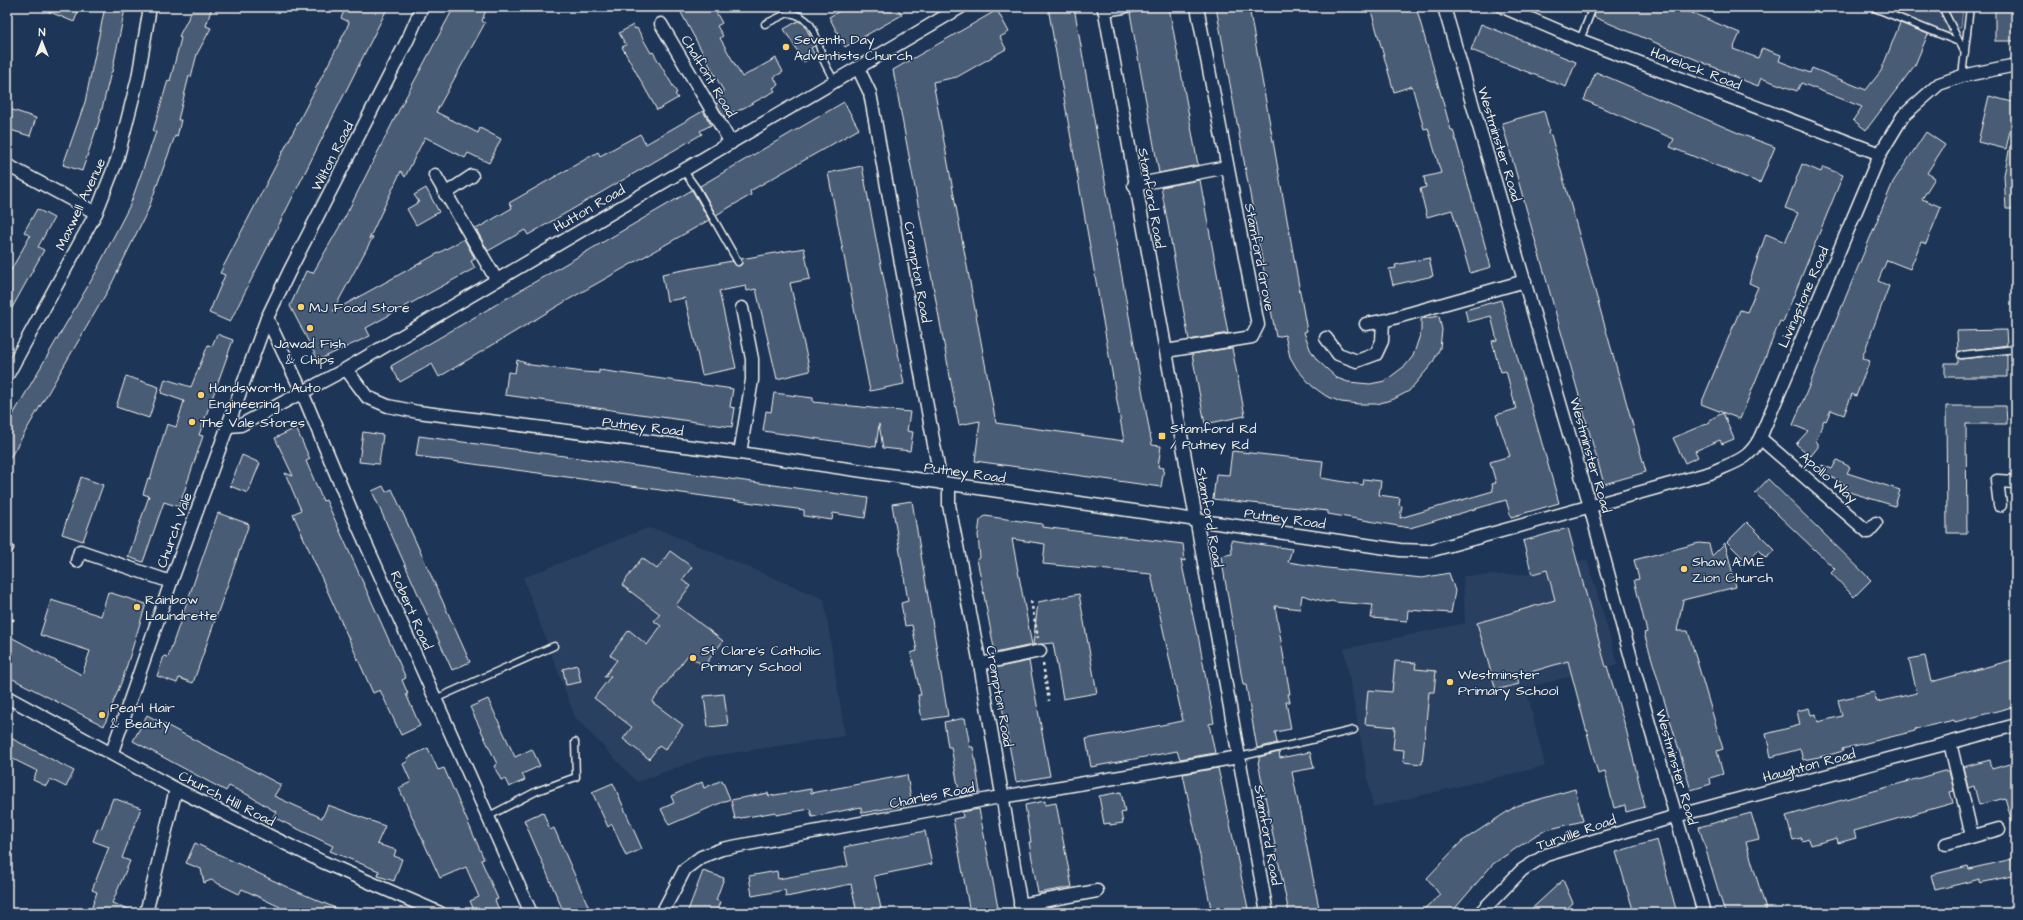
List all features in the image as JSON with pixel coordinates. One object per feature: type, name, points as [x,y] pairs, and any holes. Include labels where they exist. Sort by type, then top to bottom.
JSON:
[{"type":"street","name":"Maxwell Avenue","points":[[7,376],[96,213],[117,160],[138,78],[150,7]]},
{"type":"street","name":"Wilton Road","points":[[268,318],[289,272],[408,40],[422,7]]},
{"type":"street","name":"Hutton Road","points":[[228,426],[241,425],[346,369],[496,279],[731,143],[961,7]]},
{"type":"street","points":[[1104,9],[1124,7]]},
{"type":"street","name":"Stamford Grove","points":[[1166,351],[1252,337],[1258,325],[1197,7]]},
{"type":"street","name":"Westminster Road","points":[[1444,7],[1590,506],[1704,913]]},
{"type":"street","name":"Havelock Road","points":[[1503,7],[1580,40],[1880,154]]},
{"type":"street","name":"Stamford Road","points":[[1104,9],[1134,185],[1166,351],[1266,913]]},
{"type":"street","name":"Chalfont Road","points":[[661,24],[731,143]]},
{"type":"street","name":"Livingstone Road","points":[[1590,506],[1710,473],[1748,456],[1760,438],[1880,154],[1903,116],[1939,84],[1962,76],[2016,65]]},
{"type":"street","name":"Crompton Road","points":[[858,68],[870,93],[980,664],[1021,909]]},
{"type":"street","points":[[7,165],[96,213]]},
{"type":"street","points":[[1134,185],[1227,167]]},
{"type":"street","points":[[435,175],[496,279]]},
{"type":"street","points":[[445,194],[472,176]]},
{"type":"street","points":[[1366,324],[1383,321],[1525,281]]},
{"type":"street","points":[[740,453],[752,380],[752,359],[742,308]]},
{"type":"street","name":"Robert Road","points":[[268,318],[302,392],[354,518],[489,816],[530,913]]},
{"type":"street","name":"Church Vale","points":[[112,752],[171,582],[268,318]]},
{"type":"street","points":[[1326,338],[1338,354],[1357,361],[1376,354],[1382,341],[1383,321]]},
{"type":"street","name":"Putney Road","points":[[346,369],[367,397],[388,406],[504,424],[740,453],[1400,550],[1429,550],[1590,506]]},
{"type":"street","name":"Apollo Way","points":[[1760,438],[1868,532],[1876,523]]},
{"type":"street","points":[[2000,505],[1997,481],[2016,482]]},
{"type":"street","points":[[77,560],[80,551],[171,582]]},
{"type":"street","points":[[980,664],[1040,651]]},
{"type":"street","name":"Church Hill Road","points":[[7,697],[112,752],[176,789],[323,862],[440,913]]},
{"type":"street","name":"Haughton Road","points":[[1676,816],[2016,724]]},
{"type":"street","points":[[1950,743],[1972,836]]},
{"type":"street","name":"Charles Road","points":[[662,913],[685,869],[701,856],[722,849],[1002,797],[1239,757]]},
{"type":"street","points":[[146,913],[176,789]]},
{"type":"street","name":"Turville Road","points":[[1480,913],[1522,870],[1546,855],[1676,816]]},
{"type":"street","points":[[1946,844],[1999,829]]},
{"type":"street","points":[[1021,909],[1097,891]]},
{"type":"lane","points":[[1580,40],[1593,7]]},
{"type":"lane","points":[[1872,7],[1959,42]]},
{"type":"lane","points":[[1942,7],[1965,53]]},
{"type":"lane","points":[[1962,76],[1970,7]]},
{"type":"lane","points":[[765,24],[788,13],[804,17],[818,38],[824,61],[835,82]]},
{"type":"lane","points":[[683,170],[696,188],[738,262]]},
{"type":"lane","points":[[1961,356],[2016,349]]},
{"type":"lane","points":[[435,699],[554,646]]},
{"type":"lane","points":[[1239,757],[1354,730]]},
{"type":"lane","points":[[489,816],[537,791],[576,777],[575,742]]},
{"type":"path","points":[[7,632],[15,616]]},
{"type":"shaded area","points":[[1863,7],[1963,7],[1961,28],[1952,27],[1945,36]]},
{"type":"shaded area","name":"St Clare's Catholic Primary School","points":[[647,528],[663,531],[824,599],[845,736],[706,757],[637,782],[575,717],[523,578]]},
{"type":"shaded area","name":"Westminster Primary School","points":[[1587,559],[1618,664],[1526,688],[1545,766],[1373,807],[1344,649],[1465,623],[1463,576],[1532,574]]},
{"type":"building","points":[[38,7],[80,7],[74,22]]},
{"type":"building","points":[[105,7],[125,9],[112,72],[99,121],[82,171],[63,165],[85,102]]},
{"type":"building","points":[[194,7],[212,7],[206,26],[211,28],[197,54],[191,77],[189,76],[178,120],[181,120],[177,137],[175,136],[148,210],[110,287],[7,463],[7,425],[99,267],[130,205],[156,132],[153,131],[168,80],[170,81],[181,38],[179,36]]},
{"type":"building","points":[[346,7],[388,7],[230,322],[209,313],[225,275],[220,273],[346,30],[349,22],[341,18]]},
{"type":"building","points":[[454,7],[487,7],[482,21],[485,23],[436,112],[478,133],[480,128],[501,139],[489,163],[468,153],[465,158],[425,137],[405,177],[401,171],[369,239],[373,237],[333,311],[464,239],[475,259],[471,261],[475,268],[366,328],[370,336],[318,360],[290,306],[306,271],[313,273],[345,217],[400,108]]},
{"type":"building","points":[[678,7],[713,7],[722,23],[717,26],[723,36],[720,38],[742,77],[776,58],[783,72],[774,77],[778,85],[773,88],[775,91],[734,113],[733,111],[724,117],[716,104],[722,100],[719,95],[724,92]]},
{"type":"building","points":[[847,7],[897,7],[902,15],[845,47],[829,17]]},
{"type":"building","points":[[1048,7],[1074,7],[1152,445],[1161,446],[1158,467],[1164,468],[1161,487],[975,461],[980,421],[959,425],[893,70],[997,10],[1009,32],[1000,37],[1006,49],[957,77],[933,82],[996,423],[1124,441]]},
{"type":"building","points":[[1169,7],[1198,165],[1159,173],[1130,13]]},
{"type":"building","points":[[1216,7],[1249,7],[1307,331],[1304,332],[1310,349],[1317,360],[1337,378],[1348,382],[1370,384],[1385,381],[1406,365],[1413,356],[1421,332],[1421,319],[1439,316],[1442,330],[1440,348],[1432,364],[1409,391],[1394,399],[1377,404],[1359,404],[1341,402],[1326,396],[1312,386],[1297,369],[1290,357],[1285,335],[1276,337]]},
{"type":"building","points":[[1370,7],[1416,7],[1451,130],[1453,130],[1491,267],[1470,273],[1452,210],[1427,217],[1420,189],[1426,187],[1424,177],[1441,173],[1428,128],[1424,129],[1412,86],[1394,92]]},
{"type":"building","points":[[1571,7],[1588,7],[1586,13]]},
{"type":"building","points":[[1597,7],[1678,7],[1740,33],[1733,49],[1758,58],[1762,48],[1781,55],[1779,61],[1810,73],[1812,68],[1866,90],[1881,71],[1900,23],[1928,34],[1915,65],[1866,130],[1853,120],[1862,107],[1801,83],[1797,91],[1761,78],[1758,86],[1594,17]]},
{"type":"building","points":[[1995,7],[2015,7],[2015,41],[1995,41]]},
{"type":"building","points":[[798,21],[804,24],[815,46],[811,48],[815,55],[804,62],[784,29]]},
{"type":"building","points":[[1481,24],[1576,62],[1566,87],[1471,50]]},
{"type":"building","points":[[633,25],[635,29],[637,28],[651,53],[653,52],[677,93],[675,94],[678,98],[657,110],[622,47],[626,45],[619,33]]},
{"type":"building","points":[[1596,72],[1743,135],[1775,147],[1760,183],[1670,147],[1674,139],[1584,100]]},
{"type":"building","points":[[1989,96],[2016,103],[2006,149],[1978,142]]},
{"type":"building","points":[[844,102],[859,129],[750,191],[751,195],[716,215],[700,186]]},
{"type":"building","points":[[7,108],[36,118],[30,136],[7,129]]},
{"type":"building","points":[[703,111],[711,125],[700,131],[702,134],[528,235],[525,230],[488,251],[476,229],[512,208],[509,203],[598,152],[600,156],[640,134],[646,144]]},
{"type":"building","points":[[1544,111],[1549,129],[1548,134],[1551,135],[1646,472],[1604,484],[1502,123]]},
{"type":"building","points":[[1926,132],[1945,145],[1927,173],[1935,178],[1922,199],[1941,207],[1926,244],[1921,242],[1910,269],[1887,260],[1878,281],[1889,286],[1862,358],[1870,361],[1856,396],[1852,394],[1844,415],[1831,410],[1826,421],[1824,420],[1816,441],[1818,443],[1818,447],[1811,456],[1796,444],[1808,431],[1793,425],[1893,182]]},
{"type":"building","points":[[2010,146],[2016,146],[2016,209],[2006,209],[2004,175]]},
{"type":"building","points":[[1802,164],[1821,172],[1823,167],[1843,175],[1783,322],[1780,321],[1740,419],[1701,404],[1740,310],[1747,312],[1758,287],[1749,283],[1766,234],[1785,242],[1798,213],[1785,208]]},
{"type":"building","points":[[862,166],[904,384],[870,391],[828,173]]},
{"type":"building","points":[[1200,180],[1228,333],[1189,340],[1161,187]]},
{"type":"building","points":[[426,188],[439,212],[416,225],[407,209],[419,202],[414,195]]},
{"type":"building","points":[[692,190],[709,220],[573,297],[439,377],[432,364],[400,382],[391,366]]},
{"type":"building","points":[[37,209],[54,218],[38,247],[44,250],[7,317],[7,277],[30,236],[24,232]]},
{"type":"building","points":[[804,248],[810,279],[790,283],[810,371],[777,379],[756,289],[747,291],[746,286],[719,291],[736,368],[702,375],[685,298],[667,301],[662,274],[732,261],[738,266],[742,264],[741,259]]},
{"type":"building","points":[[1429,258],[1433,276],[1393,285],[1389,269],[1396,268],[1395,265]]},
{"type":"building","points":[[1501,300],[1559,503],[1511,517],[1506,500],[1410,528],[1328,514],[1328,511],[1213,499],[1216,474],[1229,475],[1232,451],[1323,461],[1321,478],[1363,485],[1364,479],[1381,481],[1379,495],[1400,498],[1399,505],[1402,506],[1400,518],[1493,491],[1492,484],[1496,483],[1490,462],[1510,456],[1496,415],[1516,409],[1506,371],[1501,372],[1497,360],[1492,341],[1497,340],[1491,316],[1468,322],[1465,310]]},
{"type":"building","points":[[2006,330],[2007,345],[1958,352],[1957,331]]},
{"type":"building","points":[[217,334],[233,340],[199,435],[203,436],[179,507],[164,502],[143,562],[128,557],[149,496],[143,494],[148,478],[150,479],[167,424],[176,427],[184,401],[161,393],[165,379],[191,387],[208,345],[212,346]]},
{"type":"building","points":[[1232,348],[1245,416],[1205,424],[1192,354]]},
{"type":"building","points":[[2007,354],[2007,377],[1945,377],[1945,363],[1958,363],[1958,358],[1961,359]]},
{"type":"building","points":[[517,360],[531,365],[583,372],[599,373],[599,370],[733,389],[730,407],[735,408],[732,427],[505,395],[508,372],[515,373]]},
{"type":"building","points":[[126,376],[159,387],[149,418],[116,407]]},
{"type":"building","points":[[774,393],[813,398],[813,402],[910,412],[907,431],[913,432],[910,451],[883,448],[879,424],[876,447],[763,431],[766,411],[771,412]]},
{"type":"building","points":[[1946,406],[2006,406],[2007,424],[1966,424],[1967,533],[1947,533]]},
{"type":"building","points":[[1723,413],[1734,439],[1722,444],[1720,440],[1695,451],[1698,457],[1685,463],[1673,438],[1710,422],[1709,420]]},
{"type":"building","points":[[296,428],[310,459],[306,461],[323,501],[326,500],[406,678],[402,680],[408,694],[406,694],[420,726],[401,735],[380,690],[373,693],[293,514],[301,510],[285,473],[293,476],[275,438]]},
{"type":"building","points":[[363,432],[383,435],[379,464],[359,462]]},
{"type":"building","points":[[419,436],[868,498],[865,518],[833,513],[832,520],[804,516],[804,510],[416,456]]},
{"type":"building","points":[[242,455],[260,463],[248,493],[230,486]]},
{"type":"building","points":[[1837,460],[1850,467],[1847,473],[1900,490],[1895,506],[1846,491],[1847,486],[1820,471],[1822,465],[1832,469]]},
{"type":"building","points":[[81,477],[103,485],[83,541],[62,534]]},
{"type":"building","points":[[1768,479],[1871,580],[1854,597],[1831,573],[1835,569],[1755,493]]},
{"type":"building","points":[[383,486],[386,492],[392,489],[470,662],[452,670],[372,491]]},
{"type":"building","points":[[912,501],[948,716],[922,720],[918,695],[921,695],[911,653],[917,651],[912,625],[905,626],[901,603],[908,601],[892,504]]},
{"type":"building","points":[[218,513],[249,524],[193,683],[179,678],[177,683],[157,676],[164,656],[168,657]]},
{"type":"building","points":[[985,516],[1042,524],[1042,527],[1183,544],[1185,561],[1181,560],[1198,635],[1214,723],[1209,724],[1215,753],[1180,759],[1177,751],[1091,767],[1086,739],[1183,721],[1151,574],[1043,564],[1045,544],[1012,539],[1032,645],[995,653],[977,559],[980,558],[978,535],[980,520]]},
{"type":"building","points":[[1747,522],[1775,550],[1766,558],[1758,550],[1747,562],[1727,542]]},
{"type":"building","points":[[1568,528],[1606,667],[1607,666],[1626,729],[1645,807],[1626,812],[1625,805],[1614,808],[1605,772],[1598,774],[1568,661],[1517,676],[1519,684],[1496,690],[1477,623],[1555,600],[1547,570],[1532,574],[1523,541]]},
{"type":"building","points":[[1231,540],[1292,549],[1288,562],[1327,568],[1422,578],[1449,573],[1455,591],[1451,613],[1408,610],[1407,621],[1371,618],[1373,605],[1333,601],[1326,602],[1302,595],[1300,609],[1275,606],[1290,694],[1288,694],[1290,702],[1286,702],[1291,729],[1275,732],[1277,743],[1257,748],[1246,685],[1243,685],[1221,556],[1232,554]]},
{"type":"building","points":[[1699,543],[1709,544],[1712,556],[1725,543],[1736,587],[1683,600],[1677,631],[1688,631],[1723,749],[1717,751],[1723,774],[1710,778],[1711,784],[1691,790],[1644,633],[1647,632],[1634,580],[1639,579],[1634,560]]},
{"type":"building","points":[[670,551],[692,567],[682,580],[690,586],[676,605],[723,641],[704,666],[688,655],[652,702],[683,725],[665,750],[659,746],[649,759],[623,739],[632,727],[594,698],[611,676],[604,677],[617,660],[610,655],[629,630],[647,645],[661,626],[654,621],[660,614],[622,585],[642,558],[657,569]]},
{"type":"building","points":[[108,592],[146,604],[123,678],[104,726],[7,676],[7,635],[82,675],[90,651],[40,635],[51,600],[101,616]]},
{"type":"building","points":[[1079,594],[1097,693],[1063,699],[1053,643],[1033,645],[1038,602]]},
{"type":"building","points":[[1925,656],[1931,682],[2016,659],[2016,706],[1955,722],[1954,720],[1915,729],[1915,731],[1842,749],[1843,751],[1829,755],[1803,760],[1800,749],[1771,757],[1766,734],[1800,725],[1797,711],[1809,708],[1811,715],[1816,714],[1818,722],[1842,716],[1838,700],[1874,692],[1877,702],[1917,693],[1909,659]]},
{"type":"building","points":[[1029,661],[1050,776],[1016,782],[995,668]]},
{"type":"building","points":[[1395,661],[1416,663],[1415,669],[1436,671],[1434,692],[1429,692],[1422,764],[1403,762],[1404,750],[1393,749],[1395,727],[1365,724],[1368,690],[1392,692]]},
{"type":"building","points":[[577,665],[581,682],[566,685],[563,669]]},
{"type":"building","points":[[724,694],[728,725],[708,727],[704,696]]},
{"type":"building","points":[[488,699],[515,757],[532,749],[540,766],[522,774],[525,780],[509,787],[505,779],[501,780],[494,766],[497,764],[470,707]]},
{"type":"building","points":[[147,715],[281,785],[274,796],[322,818],[328,805],[385,826],[377,844],[396,850],[394,856],[402,859],[394,881],[378,876],[379,871],[330,851],[333,846],[273,817],[276,812],[248,795],[229,786],[226,791],[133,741]]},
{"type":"building","points":[[965,718],[970,747],[973,747],[980,792],[960,797],[951,747],[948,747],[944,722]]},
{"type":"building","points":[[7,736],[74,771],[66,787],[50,779],[46,786],[33,780],[37,771],[7,756]]},
{"type":"building","points":[[428,748],[438,770],[444,768],[484,859],[481,860],[498,899],[495,900],[499,910],[487,913],[485,908],[475,912],[470,901],[479,897],[466,867],[440,878],[399,788],[411,782],[403,764],[408,761],[407,758]]},
{"type":"building","points":[[1279,752],[1280,758],[1310,752],[1314,768],[1292,772],[1320,913],[1289,913],[1258,762],[1259,757]]},
{"type":"building","points":[[1990,760],[1992,769],[2016,762],[2016,824],[2013,825],[2005,798],[1979,805],[1974,786],[1968,788],[1963,767]]},
{"type":"building","points":[[1218,768],[1249,913],[1212,913],[1183,774]]},
{"type":"building","points":[[1944,771],[1949,771],[1954,791],[1950,792],[1953,803],[1854,831],[1856,838],[1838,843],[1837,838],[1811,845],[1809,839],[1802,841],[1801,838],[1793,840],[1786,816]]},
{"type":"building","points":[[907,775],[912,804],[862,813],[861,807],[812,817],[810,809],[776,815],[776,812],[735,819],[731,800],[768,793],[769,796],[811,789],[811,793]]},
{"type":"building","points":[[722,780],[730,799],[669,825],[661,809],[674,803],[671,796],[702,782],[704,788]]},
{"type":"building","points":[[613,783],[642,849],[626,856],[612,824],[608,827],[592,792]]},
{"type":"building","points":[[1575,789],[1583,821],[1546,830],[1493,864],[1451,913],[1419,913],[1440,895],[1427,878],[1461,842],[1516,806]]},
{"type":"building","points":[[1121,792],[1125,812],[1121,813],[1123,823],[1110,825],[1110,823],[1104,824],[1099,796]]},
{"type":"building","points":[[113,798],[141,808],[122,858],[130,861],[112,903],[135,911],[134,913],[90,913],[97,892],[92,890],[109,847],[93,841],[98,828],[101,829]]},
{"type":"building","points":[[1045,801],[1045,805],[1056,803],[1072,887],[1038,893],[1029,842],[1031,842],[1025,805]]},
{"type":"building","points":[[979,809],[999,913],[970,913],[953,819],[963,817],[962,812]]},
{"type":"building","points":[[543,812],[550,830],[554,828],[590,910],[583,913],[564,913],[524,820]]},
{"type":"building","points":[[1751,813],[1759,839],[1746,842],[1767,913],[1725,913],[1699,827]]},
{"type":"building","points":[[925,831],[932,864],[874,876],[882,913],[857,913],[851,884],[786,897],[785,890],[752,896],[749,876],[777,871],[778,879],[848,866],[844,847]]},
{"type":"building","points":[[1657,840],[1677,913],[1634,913],[1616,852]]},
{"type":"building","points":[[195,843],[289,888],[347,913],[277,913],[280,907],[242,889],[239,894],[211,880],[204,883],[201,869],[186,863]]},
{"type":"building","points":[[2012,859],[2016,875],[1980,883],[1980,879],[1935,890],[1931,875],[1968,866],[1969,869]]},
{"type":"building","points":[[703,871],[724,878],[716,900],[720,902],[716,913],[687,913]]},
{"type":"building","points":[[1563,880],[1573,903],[1562,913],[1527,913]]},
{"type":"place","name":"Seventh Day Adventists Church","points":[[786,47]]},
{"type":"place","name":"MJ Food Store","points":[[301,307]]},
{"type":"place","name":"Jawad Fish & Chips","points":[[310,328]]},
{"type":"place","name":"Handsworth Auto Engineering","points":[[201,395]]},
{"type":"place","name":"The Vale Stores","points":[[192,422]]},
{"type":"place","name":"Stamford Rd / Putney Rd","points":[[1162,436]]},
{"type":"place","name":"Shaw A.M.E Zion Church","points":[[1684,569]]},
{"type":"place","name":"Rainbow Laundrette","points":[[137,607]]},
{"type":"place","name":"St Clare's Catholic Primary School","points":[[693,658]]},
{"type":"place","name":"Westminster Primary School","points":[[1450,682]]},
{"type":"place","name":"Pearl Hair & Beauty","points":[[102,715]]}]
